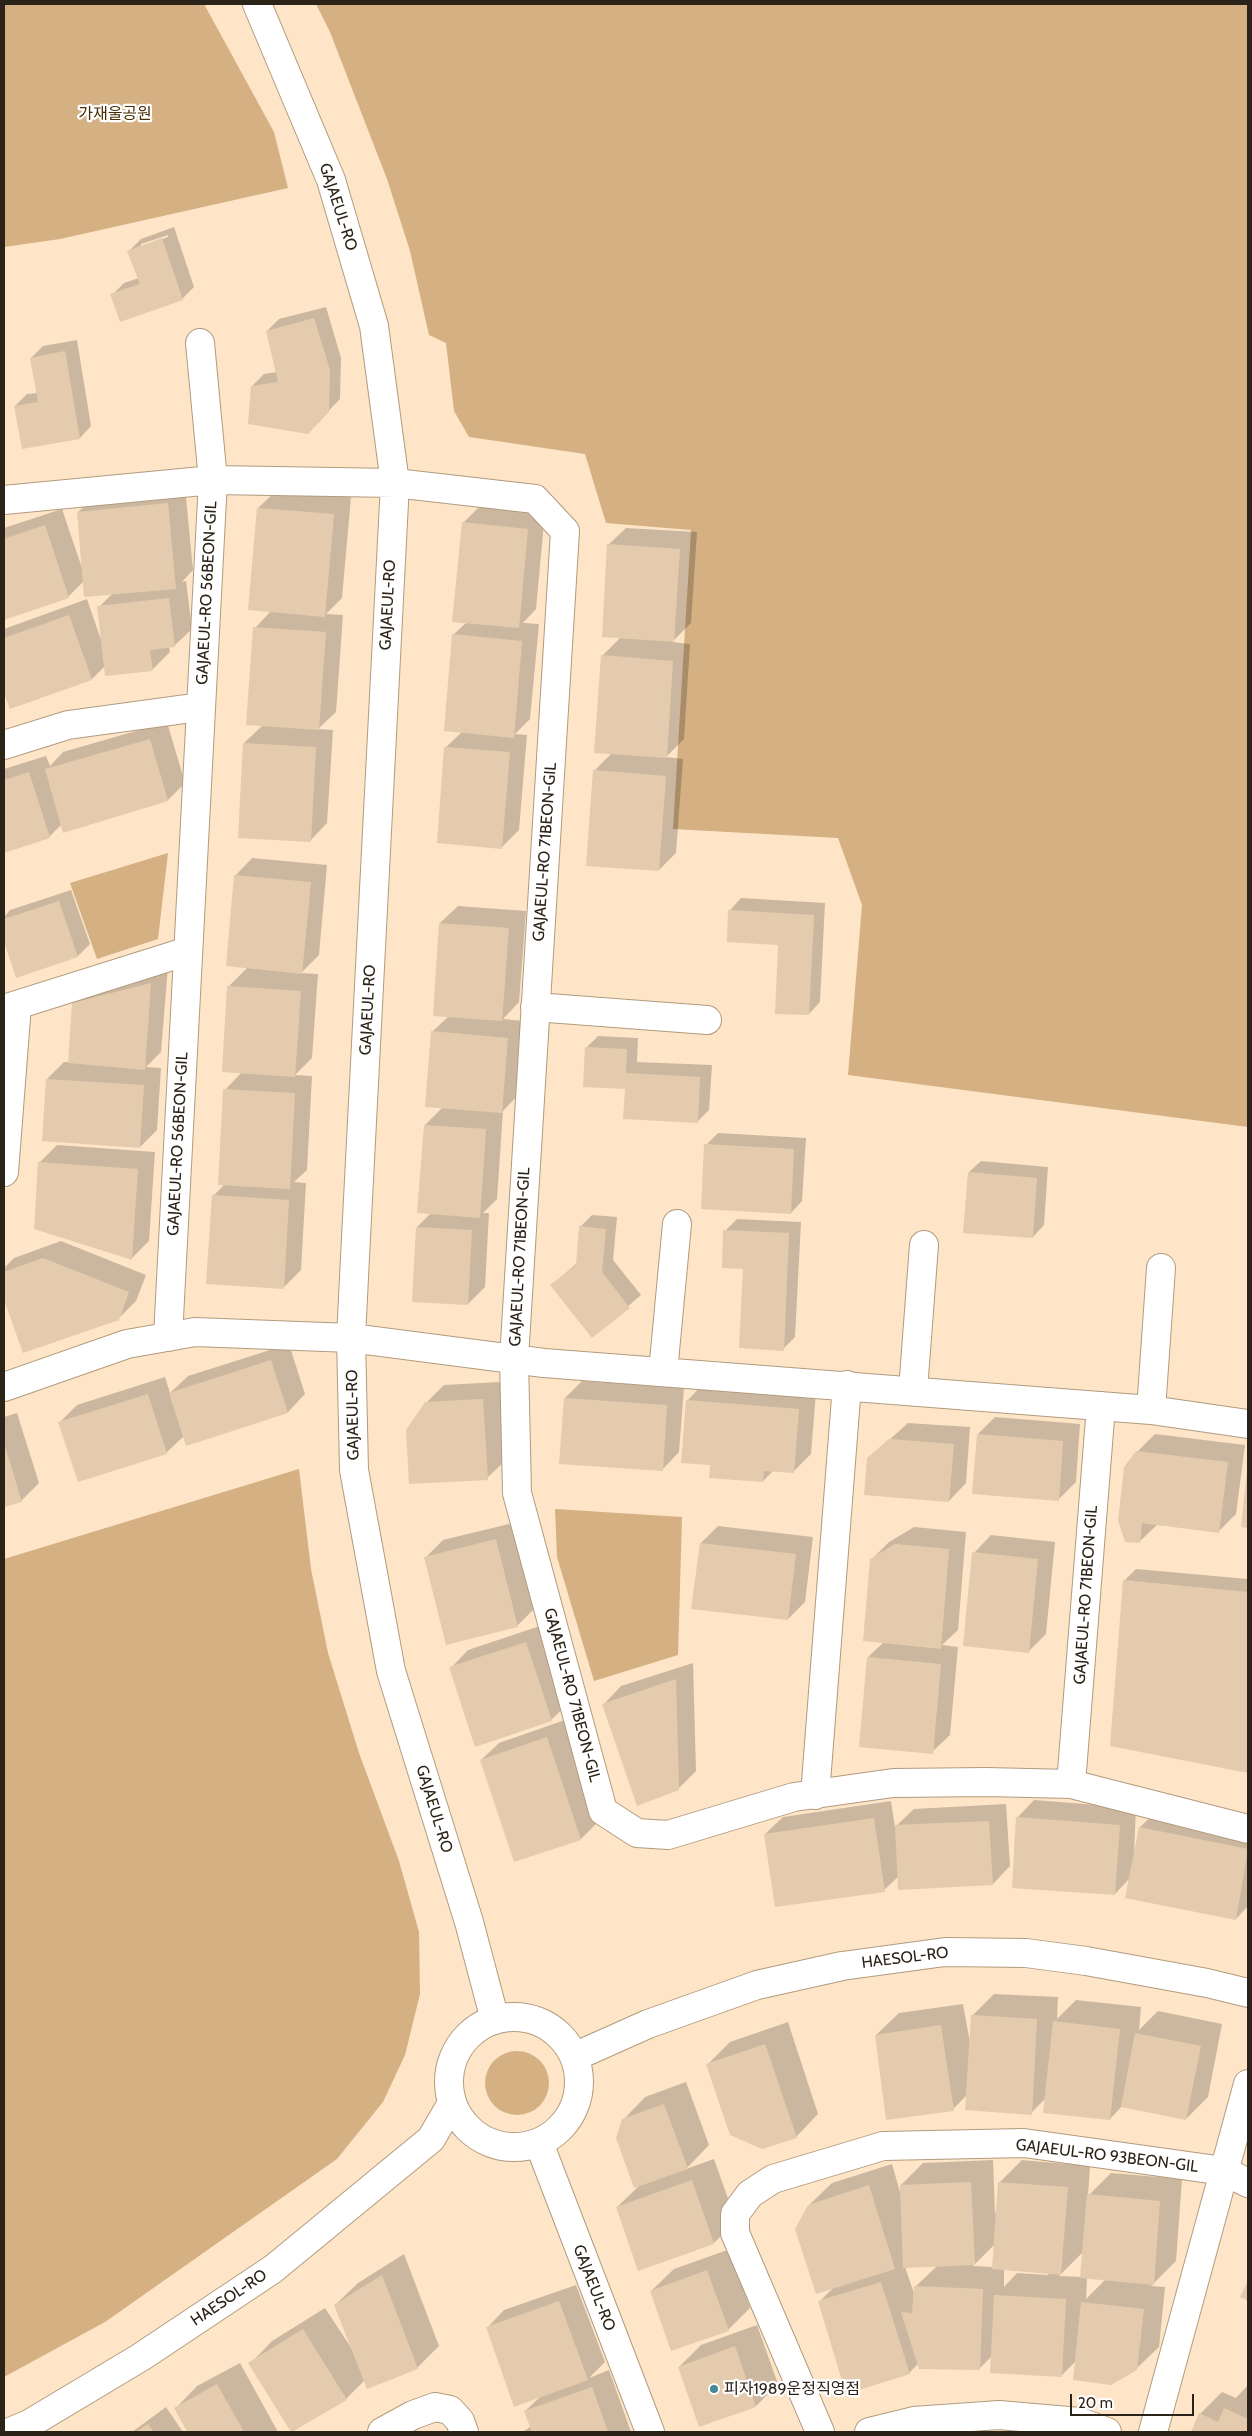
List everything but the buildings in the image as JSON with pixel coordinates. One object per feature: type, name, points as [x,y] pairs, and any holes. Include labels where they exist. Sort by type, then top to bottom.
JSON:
[{"type":"street","name":"GAJAEUL-RO","points":[[257,4],[331,180],[374,326],[395,483],[351,1338],[354,1470],[391,1671],[469,1922],[495,2020]]},
{"type":"street","points":[[200,344],[213,480]]},
{"type":"street","name":"GAJAEUL-RO 56BEON-GIL","points":[[168,1337],[213,480]]},
{"type":"street","name":"GAJAEUL-RO 56BEON-GIL","points":[[4,500],[213,480],[395,483]]},
{"type":"street","name":"GAJAEUL-RO 71BEON-GIL","points":[[395,483],[535,500],[565,531],[514,1359],[518,1493],[603,1811],[637,1833],[668,1834],[794,1797],[893,1783],[986,1782],[1072,1784],[1248,1829]]},
{"type":"street","name":"GAJAEUL-RO 56BEON-GIL","points":[[4,745],[68,725],[200,706]]},
{"type":"street","points":[[4,1172],[10,1007],[188,951]]},
{"type":"street","points":[[535,1007],[707,1020]]},
{"type":"street","points":[[663,1372],[677,1224]]},
{"type":"street","points":[[914,1390],[924,1245]]},
{"type":"street","points":[[1152,1410],[1161,1268]]},
{"type":"street","points":[[4,1387],[127,1344],[195,1332],[351,1338]]},
{"type":"street","name":"GAJAEUL-RO 71BEON-GIL","points":[[351,1338],[514,1359],[1152,1410],[1248,1424]]},
{"type":"street","points":[[814,1795],[847,1385]]},
{"type":"street","name":"GAJAEUL-RO 71BEON-GIL","points":[[1072,1784],[1100,1406]]},
{"type":"street","name":"HAESOL-RO","points":[[574,2057],[648,2024],[757,1985],[842,1966],[946,1952],[1026,1953],[1207,1982],[1248,1993]]},
{"type":"street","points":[[525,2017],[546,2025],[564,2039],[574,2057],[579,2077],[578,2098],[570,2117],[556,2133],[539,2143],[518,2148],[498,2145],[479,2137],[464,2123],[452,2103],[449,2082],[453,2059],[464,2040],[481,2025],[502,2018],[525,2017]]},
{"type":"street","points":[[1153,2432],[1248,2084]]},
{"type":"street","points":[[431,2140],[452,2103]]},
{"type":"street","points":[[431,2140],[479,2137]]},
{"type":"street","name":"HAESOL-RO","points":[[24,2430],[141,2357],[273,2268],[431,2140]]},
{"type":"street","name":"GAJAEUL-RO","points":[[539,2143],[650,2432]]},
{"type":"street","name":"GAJAEUL-RO 93BEON-GIL","points":[[820,2432],[735,2233],[735,2214],[750,2194],[773,2179],[883,2146],[1024,2143],[1224,2170]]},
{"type":"street","points":[[1224,2170],[1248,2183]]},
{"type":"street","points":[[382,2432],[413,2415],[434,2407],[450,2410],[460,2421],[464,2432]]},
{"type":"street","points":[[869,2432],[914,2420],[999,2415],[1080,2422],[1107,2432]]},
{"type":"green space","name":"가재울공원","points":[[4,4],[204,4],[274,132],[288,188],[60,239],[4,247]]},
{"type":"green space","points":[[316,4],[1248,4],[1248,1127],[848,1075],[862,905],[838,838],[673,829],[691,530],[606,523],[585,454],[469,437],[454,411],[446,343],[429,335],[410,251],[387,179],[330,32]]},
{"type":"green space","points":[[168,853],[158,939],[97,959],[70,883]]},
{"type":"green space","points":[[299,1469],[311,1569],[328,1653],[359,1753],[399,1861],[419,1932],[420,1994],[405,2055],[383,2102],[337,2159],[105,2322],[4,2377],[4,1559]]},
{"type":"green space","points":[[555,1509],[682,1517],[678,1655],[594,1681],[557,1557]]},
{"type":"green space","points":[[517,2051],[535,2057],[543,2065],[549,2083],[543,2101],[535,2109],[517,2115],[499,2109],[491,2101],[485,2083],[491,2065],[499,2057]]},
{"type":"place","name":"피자1989운정직영점","points":[[714,2389]]}]
